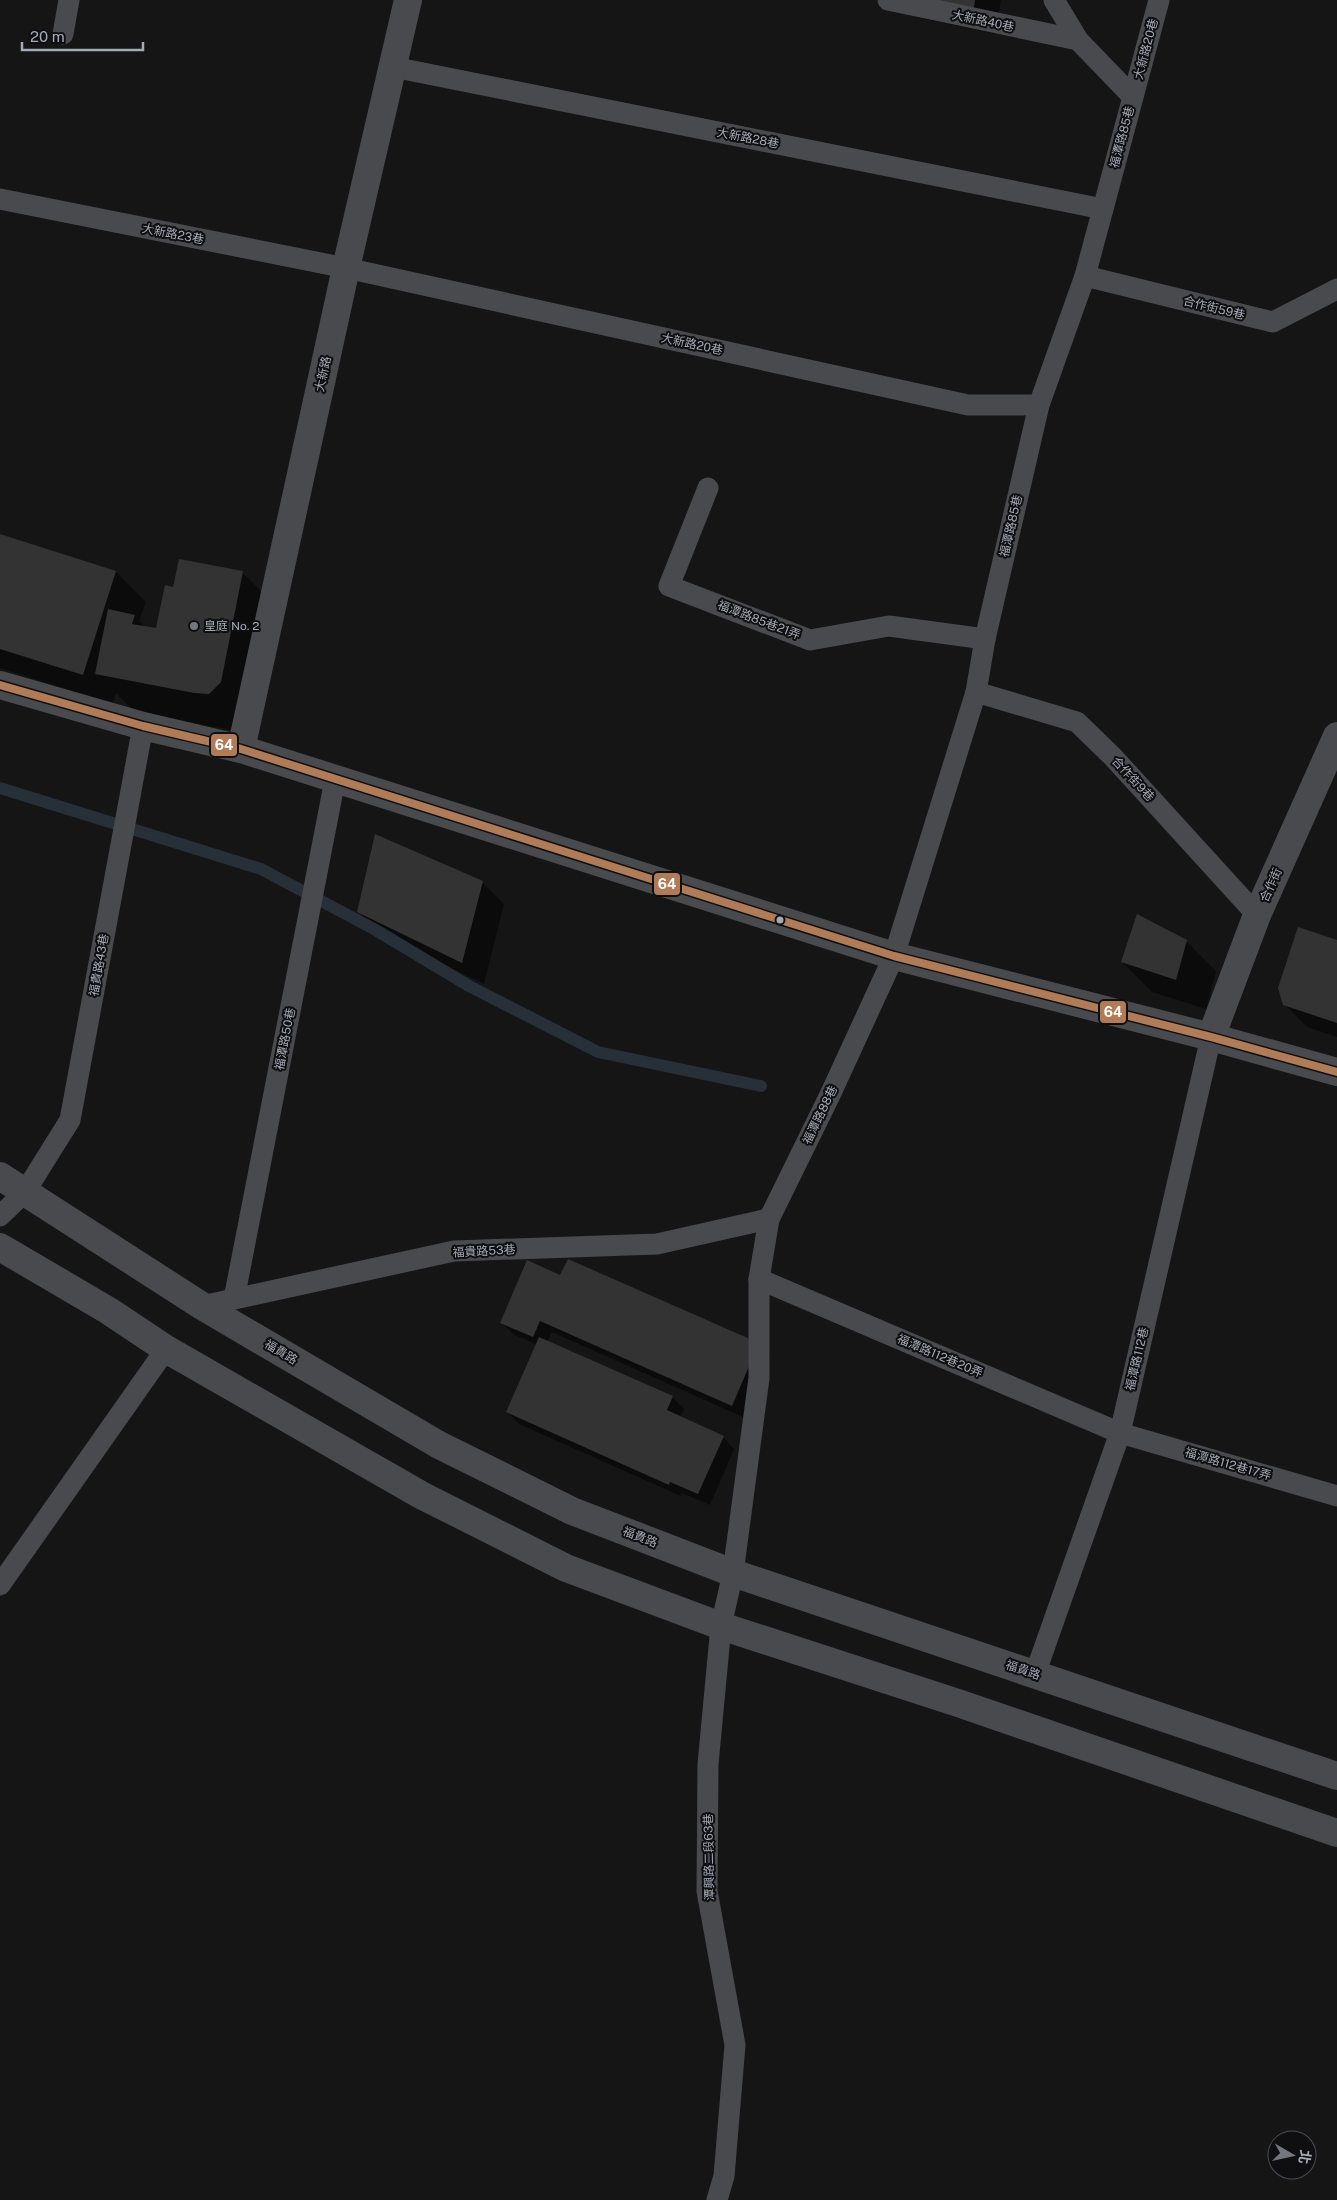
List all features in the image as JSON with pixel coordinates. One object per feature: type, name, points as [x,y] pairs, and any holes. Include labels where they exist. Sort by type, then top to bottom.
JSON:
[{"type":"street","name":"大新路","points":[[241,749],[346,268],[408,0]]},
{"type":"street","points":[[0,685],[143,726],[241,749],[894,956],[1211,1037],[1337,1072]]},
{"type":"street","name":"合作街","points":[[1211,1037],[1258,915],[1337,736]]},
{"type":"street","name":"福貴路","points":[[0,1176],[202,1306],[439,1445],[572,1511],[732,1573],[1337,1776]]},
{"type":"street","points":[[0,1247],[109,1311],[166,1349],[421,1495],[566,1568],[721,1626],[958,1703],[1337,1833]]},
{"type":"lane","points":[[63,34],[69,0]]},
{"type":"lane","name":"大新路40巷","points":[[888,0],[1078,40]]},
{"type":"lane","points":[[1054,0],[1078,40],[1133,97]]},
{"type":"lane","name":"大新路20巷","points":[[1133,97],[1159,0]]},
{"type":"lane","name":"大新路28巷","points":[[393,67],[1103,209]]},
{"type":"lane","name":"福潭路85巷","points":[[894,956],[976,692],[985,639],[1039,405],[1085,276],[1133,97]]},
{"type":"lane","name":"大新路23巷","points":[[0,199],[346,268]]},
{"type":"lane","name":"大新路20巷","points":[[346,268],[968,405],[1039,405]]},
{"type":"lane","name":"合作街59巷","points":[[1085,276],[1273,322],[1337,289]]},
{"type":"lane","name":"福潭路85巷21弄","points":[[708,488],[669,586],[810,640],[889,626],[985,639]]},
{"type":"lane","name":"合作街9巷","points":[[976,692],[1077,722],[1113,757],[1258,915]]},
{"type":"lane","name":"福貴路43巷","points":[[0,1216],[26,1192],[70,1120],[143,726]]},
{"type":"lane","name":"福潭路50巷","points":[[234,1299],[336,780]]},
{"type":"lane","name":"福潭路88巷","points":[[732,1573],[759,1378],[759,1279],[769,1219],[830,1095],[894,956]]},
{"type":"lane","name":"福潭路112巷","points":[[1035,1674],[1120,1433],[1211,1037]]},
{"type":"lane","name":"福貴路53巷","points":[[202,1306],[454,1251],[657,1244],[769,1219]]},
{"type":"lane","name":"福潭路112巷20弄","points":[[759,1279],[1120,1433]]},
{"type":"lane","points":[[0,1585],[166,1349]]},
{"type":"lane","name":"福潭路112巷17弄","points":[[1120,1433],[1337,1496]]},
{"type":"lane","name":"潭興路二段63巷","points":[[718,2200],[724,2176],[735,2045],[707,1891],[708,1764],[721,1626],[732,1573]]},
{"type":"building","points":[[918,0],[975,0],[973,12]]},
{"type":"building","points":[[0,534],[116,571],[83,675],[0,649]]},
{"type":"building","name":"皇庭 No. 2","points":[[179,559],[243,571],[221,682],[209,694],[194,693],[95,674],[108,609],[135,615],[132,624],[156,628],[165,585],[173,587]]},
{"type":"building","points":[[375,834],[483,881],[462,963],[357,912]]},
{"type":"building","points":[[1137,914],[1187,940],[1176,980],[1121,962]]},
{"type":"building","points":[[1298,927],[1337,940],[1337,1023],[1283,1005],[1278,988]]},
{"type":"building","points":[[568,1259],[759,1343],[732,1406],[540,1321],[533,1337],[500,1323],[527,1260],[560,1275]]},
{"type":"building","points":[[539,1337],[673,1396],[667,1410],[724,1436],[698,1494],[670,1482],[669,1485],[506,1412]]},
{"type":"waterway","points":[[0,788],[261,869],[374,929],[469,986],[598,1052],[761,1086]]},
{"type":"transit line","name":"64","points":[[0,685],[143,726],[241,749],[894,956],[1211,1037],[1337,1072]]},
{"type":"place","name":"皇庭 No. 2","points":[[194,626]]}]
